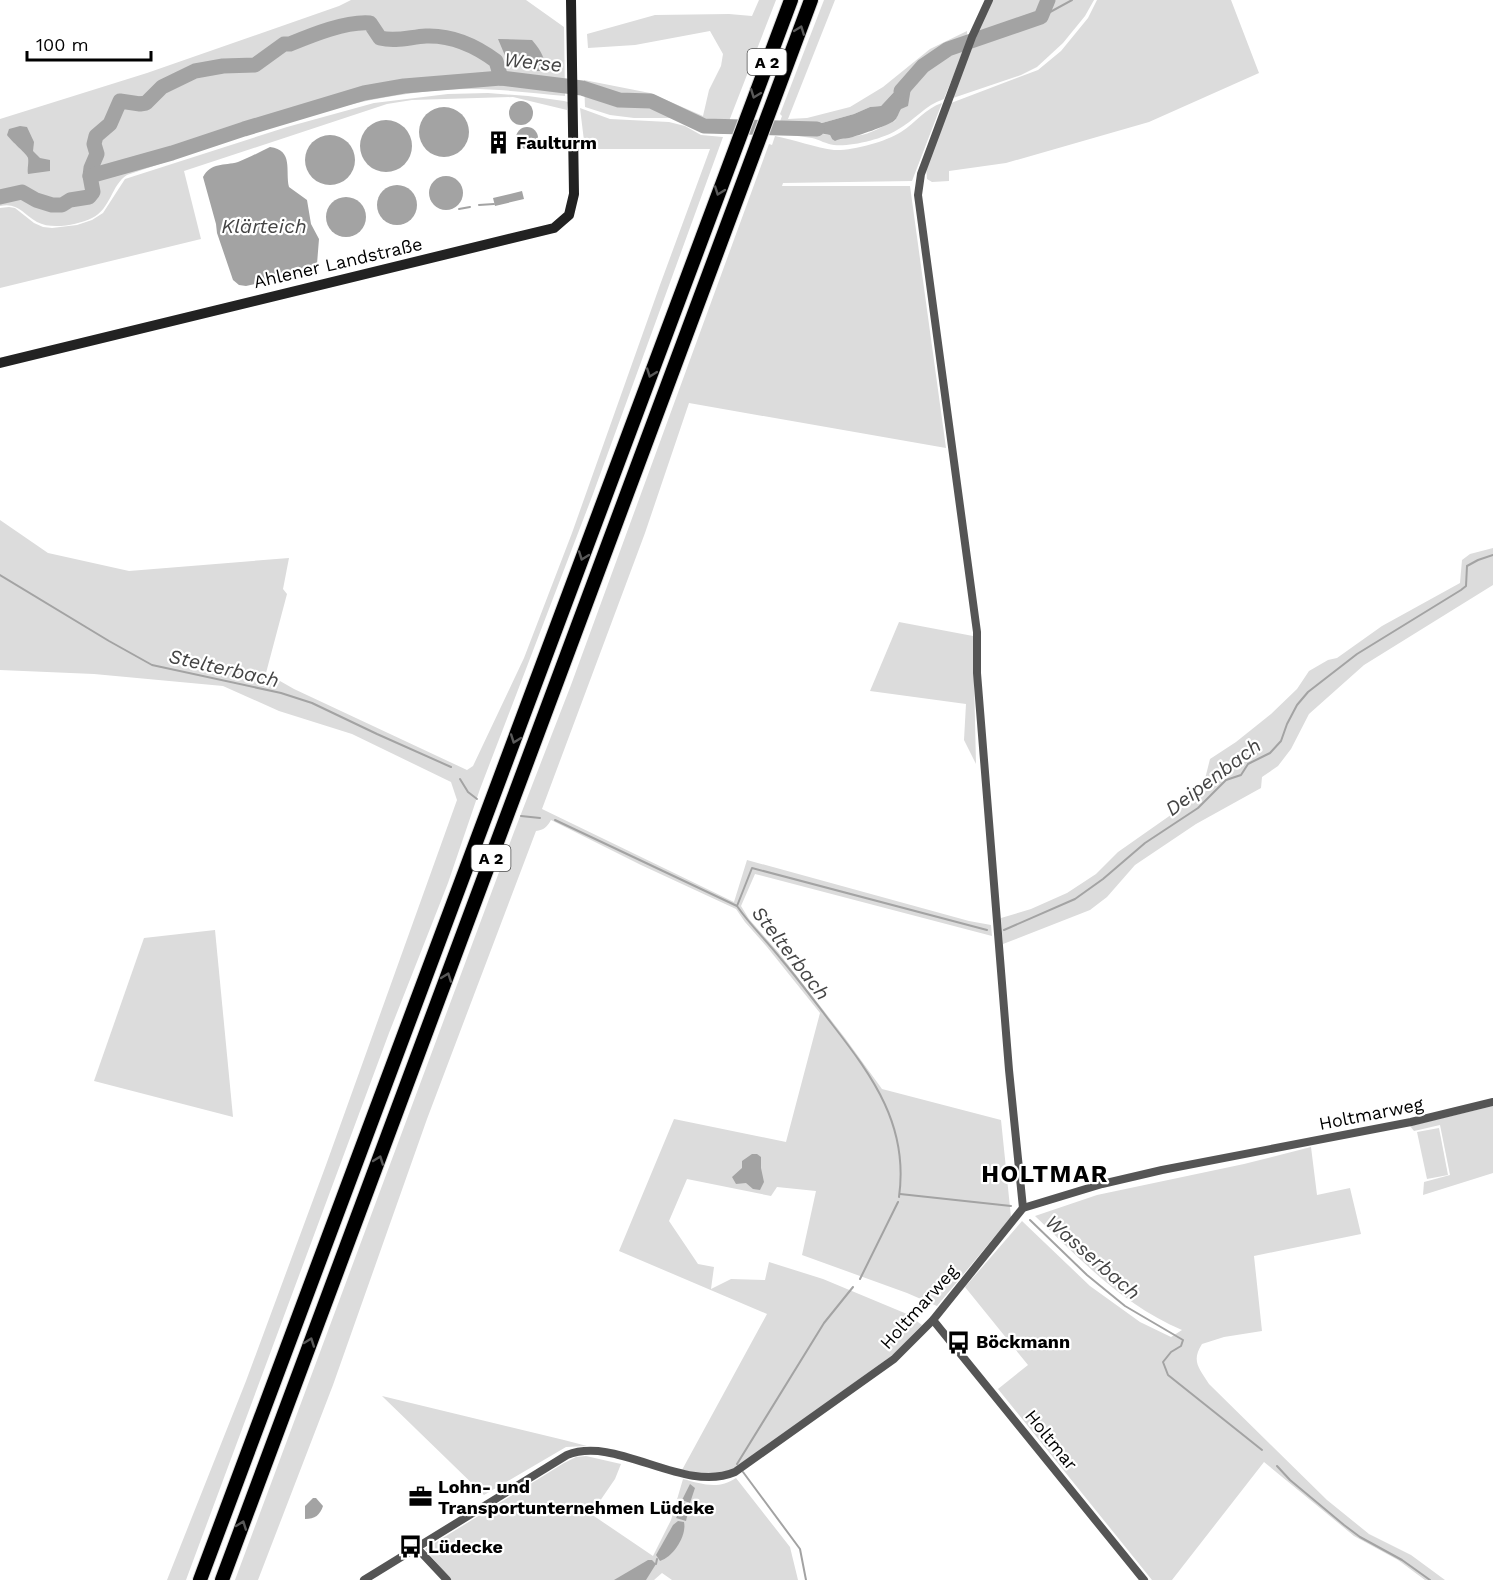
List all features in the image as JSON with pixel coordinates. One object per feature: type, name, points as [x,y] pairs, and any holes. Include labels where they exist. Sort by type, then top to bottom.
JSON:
[{"type":"highway","name":"A 2","points":[[201,1580],[790,0]]},
{"type":"highway","name":"A 2","points":[[222,1580],[811,0]]},
{"type":"street","name":"Ahlener Landstraße","points":[[0,363],[554,228],[569,214],[574,194],[570,0]]},
{"type":"street","points":[[989,0],[972,37],[921,174],[918,195],[977,632],[977,673],[1009,1070],[1023,1208]]},
{"type":"street","name":"Holtmarweg","points":[[364,1580],[538,1472],[577,1451],[599,1451],[704,1478],[723,1477],[735,1472],[894,1359],[933,1320],[1023,1208],[1102,1184],[1162,1170],[1411,1122],[1493,1102]]},
{"type":"street","name":"Holtmar","points":[[933,1320],[1144,1580]]},
{"type":"street","points":[[417,1548],[447,1580]]},
{"type":"shaded area","points":[[351,0],[526,0],[564,27],[565,96],[504,90],[458,89],[362,102],[322,111],[244,135],[127,175],[117,185],[98,214],[79,223],[50,226],[37,222],[16,207],[0,206],[0,119],[147,73]]},
{"type":"shaded area","points":[[759,0],[776,0],[724,134],[703,132],[672,118],[634,118],[610,115],[585,107],[584,80],[650,93],[703,116],[709,90],[721,66],[723,54],[710,31],[635,45],[588,48],[587,34],[655,15],[752,16]]},
{"type":"shaded area","points":[[824,0],[835,0],[788,119],[807,118],[850,107],[883,87],[930,49],[967,31],[962,54],[944,99],[931,105],[891,133],[857,144],[831,144],[812,138],[776,132],[782,116],[780,114]],"holes":[[[912,76],[895,121],[867,133],[836,139],[832,139],[830,135],[801,131],[802,126],[822,123],[870,107],[881,106],[907,78]]]},
{"type":"shaded area","points":[[992,0],[1094,0],[1085,16],[1063,43],[1037,67],[1021,75],[953,98],[976,35]]},
{"type":"shaded area","points":[[1097,0],[1231,0],[1259,73],[1149,122],[1006,163],[949,171],[949,181],[932,182],[927,179],[926,166],[951,103],[1038,70],[1061,51],[1088,18]]},
{"type":"shaded area","points":[[488,93],[564,101],[568,102],[567,110],[513,97],[412,100],[387,104],[184,171],[201,239],[0,288],[0,208],[15,208],[43,227],[77,225],[103,213],[125,179],[287,127],[374,103],[448,94]]},
{"type":"shaded area","points":[[942,103],[912,181],[783,183],[782,186],[910,186],[946,448],[689,403],[645,533],[542,809],[734,902],[747,860],[991,925],[992,936],[755,874],[741,906],[845,1038],[882,1089],[1001,1120],[1011,1217],[937,1306],[802,1255],[816,1191],[777,1187],[771,1196],[687,1179],[669,1221],[698,1264],[714,1267],[711,1289],[731,1279],[765,1280],[769,1262],[823,1279],[907,1314],[922,1325],[894,1354],[734,1469],[709,1476],[682,1470],[767,1314],[619,1251],[674,1119],[786,1142],[820,1013],[736,909],[551,820],[545,828],[536,831],[427,1119],[333,1385],[258,1580],[235,1580],[571,685],[769,144],[772,145],[775,136],[834,150],[859,147],[894,136],[931,108]]},
{"type":"shaded area","points":[[580,108],[610,119],[669,122],[685,126],[701,135],[723,137],[593,494],[480,789],[448,883],[389,1033],[186,1580],[167,1580],[246,1381],[457,800],[451,782],[352,734],[279,711],[223,686],[94,674],[0,670],[0,520],[48,553],[129,571],[289,558],[283,589],[287,594],[266,673],[294,689],[467,770],[473,766],[524,658],[572,533],[710,149],[585,149]]},
{"type":"shaded area","points":[[1493,548],[1493,585],[1364,665],[1309,714],[1291,749],[1278,766],[1262,777],[1261,788],[1196,824],[1135,865],[1107,897],[1090,910],[1003,944],[1001,918],[1031,909],[1067,893],[1096,874],[1118,852],[1195,798],[1203,787],[1210,759],[1271,714],[1297,689],[1309,671],[1328,660],[1337,658],[1382,626],[1460,583],[1462,560],[1470,554]]},
{"type":"shaded area","points":[[899,622],[973,636],[976,764],[964,740],[966,704],[870,691]]},
{"type":"shaded area","points":[[215,930],[233,1117],[94,1081],[144,938]]},
{"type":"shaded area","points":[[1493,1106],[1493,1173],[1423,1195],[1424,1182],[1450,1175],[1440,1125],[1414,1131],[1410,1126]]},
{"type":"shaded area","points":[[1439,1128],[1448,1175],[1427,1179],[1417,1132]]},
{"type":"shaded area","points":[[1311,1147],[1317,1195],[1350,1188],[1361,1234],[1254,1256],[1262,1331],[1224,1337],[1202,1344],[1197,1355],[1198,1364],[1209,1384],[1327,1500],[1369,1534],[1411,1555],[1445,1580],[1425,1580],[1398,1560],[1354,1536],[1264,1462],[1172,1580],[1152,1580],[998,1389],[1028,1365],[965,1287],[1022,1221],[1090,1286],[1140,1322],[1171,1337],[1182,1330],[1161,1320],[1122,1295],[1086,1265],[1035,1216],[1097,1195],[1244,1164]]},
{"type":"shaded area","points":[[382,1396],[587,1446],[566,1447],[484,1495]]},
{"type":"shaded area","points":[[586,1456],[621,1464],[615,1479],[591,1514],[653,1556],[671,1520],[683,1479],[716,1485],[736,1478],[790,1547],[798,1580],[672,1580],[662,1573],[654,1580],[451,1580],[425,1549],[564,1463],[576,1457]]},
{"type":"water","points":[[498,39],[532,40],[542,55],[545,63],[544,71],[532,71],[522,59],[506,58]]},
{"type":"water","points":[[913,76],[908,106],[901,109],[894,121],[853,137],[835,141],[830,135],[797,129],[854,114],[870,107],[881,106],[907,78]]},
{"type":"water","points":[[521,101],[529,105],[533,113],[529,121],[521,125],[513,121],[509,113],[513,105]]},
{"type":"water","points":[[439,107],[449,107],[462,114],[469,127],[469,137],[462,150],[449,157],[439,157],[430,153],[423,146],[419,137],[419,127],[423,118],[430,111]]},
{"type":"water","points":[[386,120],[396,122],[404,128],[410,136],[412,146],[410,156],[404,164],[396,170],[386,172],[376,170],[368,164],[362,156],[360,146],[362,136],[368,128],[376,122]]},
{"type":"water","points":[[27,127],[34,142],[33,151],[40,158],[50,160],[50,171],[28,174],[27,156],[7,135],[9,129]]},
{"type":"water","points":[[523,127],[531,127],[538,134],[538,142],[531,149],[523,149],[516,142],[516,134]]},
{"type":"water","points":[[325,135],[335,135],[348,142],[355,155],[355,165],[348,178],[335,185],[325,185],[316,181],[309,174],[305,165],[305,155],[309,146],[316,139]]},
{"type":"water","name":"Klärteich","points":[[270,147],[283,152],[287,162],[289,187],[307,200],[311,224],[319,239],[317,264],[310,271],[246,286],[239,285],[233,280],[217,233],[203,177],[206,172],[218,165],[238,162]]},
{"type":"water","points":[[446,176],[458,181],[463,193],[458,205],[446,210],[434,205],[429,193],[434,181]]},
{"type":"water","points":[[397,185],[411,191],[417,205],[411,219],[397,225],[383,219],[377,205],[383,191]]},
{"type":"water","points":[[522,191],[524,199],[495,206],[493,198]]},
{"type":"water","points":[[346,197],[360,203],[366,217],[360,231],[346,237],[332,231],[326,217],[332,203]]},
{"type":"water","points":[[752,1154],[761,1157],[764,1182],[760,1190],[753,1189],[746,1183],[736,1184],[732,1177],[742,1168],[742,1161]]},
{"type":"water","points":[[690,1484],[695,1488],[690,1503],[682,1500]]},
{"type":"water","points":[[316,1498],[323,1506],[317,1516],[305,1519],[305,1506]]},
{"type":"water","points":[[684,1503],[690,1504],[686,1521],[676,1518]]},
{"type":"water","points":[[678,1521],[684,1522],[681,1539],[670,1555],[660,1561],[656,1555],[673,1525]]},
{"type":"water","points":[[648,1560],[656,1564],[646,1580],[614,1580]]},
{"type":"waterway","name":"Werse","points":[[901,91],[923,66],[948,49],[1041,17],[1048,0]]},
{"type":"waterway","points":[[1041,17],[1072,0]]},
{"type":"waterway","points":[[90,176],[97,154],[94,144],[96,136],[110,124],[120,101],[146,103],[162,87],[195,71],[223,66],[255,65],[284,44],[290,44],[340,26],[370,23],[380,38],[386,39],[445,37],[472,46],[496,61],[501,78]]},
{"type":"waterway","name":"Werse","points":[[0,197],[22,192],[36,200],[52,205],[62,205],[70,200],[89,197],[93,192],[90,176],[364,93],[404,86],[501,78],[582,88],[619,100],[651,101],[704,126],[817,129]]},
{"type":"waterway","points":[[479,205],[494,204]]},
{"type":"waterway","points":[[459,209],[470,207]]},
{"type":"waterway","name":"Deipenbach","points":[[1004,930],[1075,899],[1103,879],[1145,843],[1198,808],[1226,780],[1241,775],[1248,764],[1270,753],[1281,741],[1297,705],[1308,692],[1357,654],[1461,590],[1466,586],[1467,566],[1493,555]]},
{"type":"waterway","name":"Stelterbach","points":[[0,575],[152,665],[281,693],[312,703],[451,767]]},
{"type":"waterway","name":"Stelterbach","points":[[460,779],[468,792],[477,799]]},
{"type":"waterway","name":"Stelterbach","points":[[521,816],[540,818]]},
{"type":"waterway","name":"Stelterbach","points":[[555,820],[737,906],[807,991],[874,1083],[885,1104],[899,1147],[901,1171],[899,1197]]},
{"type":"waterway","name":"Deipenbach","points":[[737,906],[752,868],[987,930]]},
{"type":"waterway","points":[[900,1194],[1011,1206]]},
{"type":"waterway","name":"Stelterbach","points":[[860,1279],[898,1202]]},
{"type":"waterway","name":"Wasserbach","points":[[1030,1220],[1087,1275],[1125,1306],[1183,1340],[1181,1346],[1171,1352],[1163,1362],[1168,1375],[1262,1450]]},
{"type":"waterway","name":"Stelterbach","points":[[737,1464],[824,1323],[853,1287]]},
{"type":"waterway","name":"Wasserbach","points":[[1277,1466],[1290,1480],[1360,1537],[1402,1560],[1430,1580]]},
{"type":"waterway","name":"Stelterbach","points":[[743,1472],[800,1549],[806,1580]]},
{"type":"waterway","points":[[656,1564],[657,1559]]},
{"type":"place","name":"Faulturm","points":[[498,143]]},
{"type":"place","name":"Böckmann","points":[[958,1342]]},
{"type":"place","name":"Lohn- und Transportunternehmen Lüdeke","points":[[420,1497]]},
{"type":"place","name":"Lüdecke","points":[[410,1547]]},
{"type":"district","name":"HOLTMAR","points":[[1045,1174]]}]
